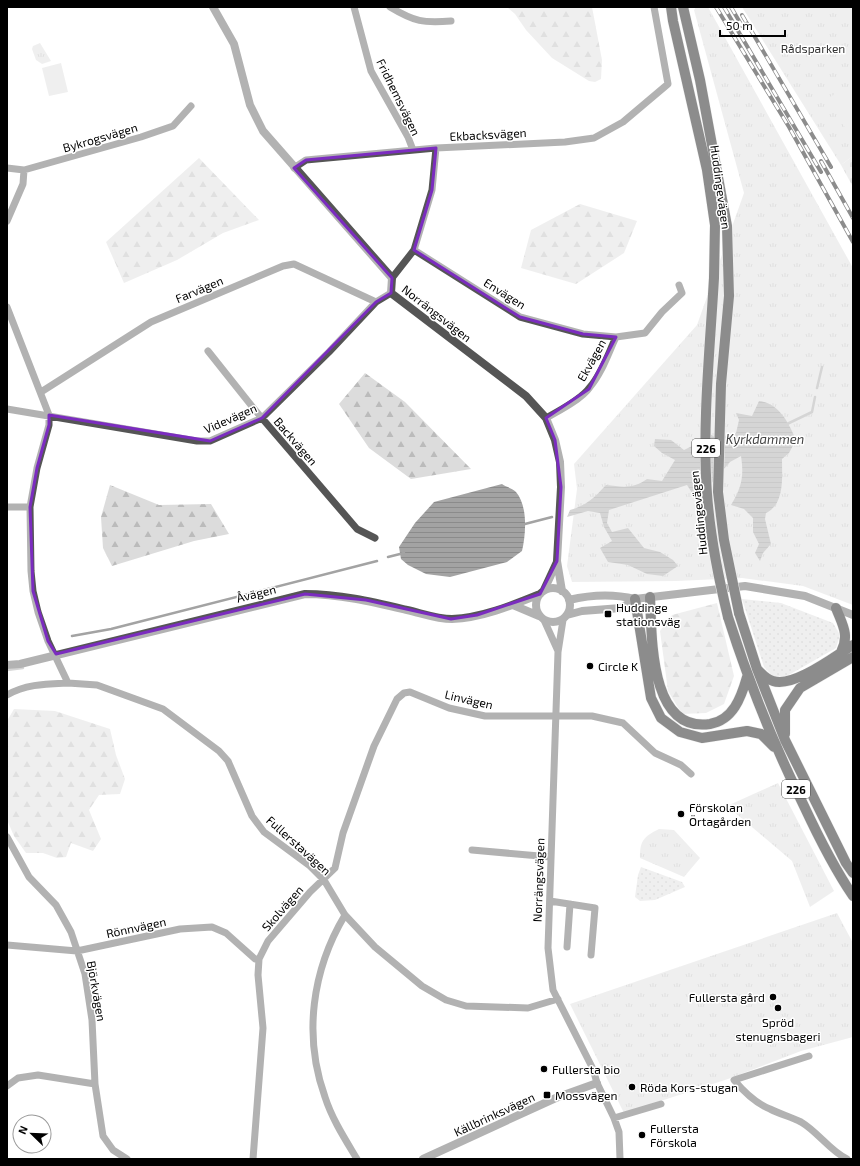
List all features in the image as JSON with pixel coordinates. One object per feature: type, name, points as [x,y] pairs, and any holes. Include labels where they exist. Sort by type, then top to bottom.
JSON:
[{"type":"main road","name":"Huddingevägen","points":[[671,7],[707,170],[715,225],[714,278],[708,376],[706,468],[713,542],[728,617],[747,677],[777,750],[820,841],[853,896]]},
{"type":"main road","name":"Huddingevägen","points":[[683,7],[700,80],[728,226],[729,296],[721,384],[718,492],[724,540],[739,613],[757,669],[785,740],[846,863],[853,873]]},
{"type":"main road","points":[[650,597],[652,644],[662,696],[670,710],[685,722],[704,725],[718,723],[728,716],[740,698],[747,677]]},
{"type":"main road","points":[[635,599],[651,698],[661,718],[680,732],[702,738],[747,730],[761,734],[777,750]]},
{"type":"main road","points":[[836,608],[846,632],[845,644],[841,652]]},
{"type":"main road","points":[[757,669],[766,678],[774,682],[792,680],[853,645]]},
{"type":"main road","points":[[785,740],[785,710],[800,688],[853,657]]},
{"type":"street","name":"Norrängsvägen","points":[[213,7],[234,44],[250,105],[263,131],[392,278],[391,293],[526,396],[546,418],[556,440],[560,462],[561,487],[557,561],[562,591]]},
{"type":"street","name":"Fridhemsvägen","points":[[354,7],[371,71],[408,137],[413,150]]},
{"type":"street","points":[[390,7],[408,18],[430,22],[451,21]]},
{"type":"street","name":"Ekbacksvägen","points":[[294,168],[306,160],[436,148],[565,142],[594,138],[623,122],[668,84],[654,7]]},
{"type":"street","name":"Bykrogsvägen","points":[[7,168],[24,170],[141,137],[173,126],[191,106]]},
{"type":"street","points":[[392,278],[414,250],[432,190],[436,148]]},
{"type":"street","points":[[7,221],[23,184],[24,170]]},
{"type":"street","name":"Envägen","points":[[414,250],[520,317],[583,334],[616,337]]},
{"type":"street","name":"Farvägen","points":[[41,392],[151,322],[283,266],[294,264],[376,302]]},
{"type":"street","name":"Ekvägen","points":[[546,418],[589,389],[599,375],[616,337],[645,332],[662,312],[682,294],[680,285]]},
{"type":"street","name":"Videvägen","points":[[7,409],[197,441],[210,441],[262,418],[329,352],[376,302],[391,293]]},
{"type":"street","points":[[7,308],[49,415],[49,426],[37,468],[30,507],[33,591],[48,641],[56,654],[68,683]]},
{"type":"street","name":"Backvägen","points":[[208,351],[262,418],[357,529],[374,538]]},
{"type":"street","points":[[7,507],[30,507]]},
{"type":"street","name":"Norrängsvägen","points":[[542,592],[557,561]]},
{"type":"street","points":[[569,600],[621,596],[635,599],[745,586],[805,596],[853,615]]},
{"type":"street","points":[[542,618],[536,605],[542,592],[550,588],[562,591],[569,600],[570,610],[565,617]]},
{"type":"street","name":"Åvägen","points":[[7,666],[305,594],[329,594],[366,600],[451,619],[478,615],[513,605],[542,592]]},
{"type":"street","points":[[513,605],[552,623],[582,611],[621,608],[635,599]]},
{"type":"street","name":"Norrängsvägen","points":[[565,617],[558,652],[548,948],[550,972],[558,1000],[593,1069],[596,1083],[614,1118]]},
{"type":"street","name":"Norrängsvägen","points":[[542,618],[558,652]]},
{"type":"street","name":"Fullerstavägen","points":[[7,695],[18,689],[34,685],[68,683],[97,685],[163,709],[188,726],[219,751],[228,762],[252,816],[264,832],[310,866],[324,880],[344,915],[375,947],[422,986],[446,1000],[466,1006],[528,1008],[558,1000]]},
{"type":"street","name":"Linvägen","points":[[404,693],[410,692],[449,708],[485,716],[592,716],[623,723],[655,753],[681,765],[691,774]]},
{"type":"street","name":"Skolvägen","points":[[252,1159],[263,1028],[258,975],[260,959],[268,941],[310,892],[335,868],[343,833],[374,746],[397,699],[404,693]]},
{"type":"street","name":"Björkvägen","points":[[7,837],[29,877],[56,905],[72,932],[85,974],[92,1020],[95,1084],[103,1136],[113,1150],[127,1159]]},
{"type":"street","points":[[472,850],[551,857]]},
{"type":"street","points":[[550,901],[595,908],[591,955]]},
{"type":"street","points":[[567,947],[570,904]]},
{"type":"street","points":[[344,915],[332,936],[323,961],[316,990],[312,1019],[313,1046],[325,1097],[343,1135],[357,1159]]},
{"type":"street","name":"Rönnvägen","points":[[7,944],[77,951],[180,929],[212,927],[226,933],[255,959],[260,959]]},
{"type":"street","points":[[809,1056],[734,1080],[746,1094],[768,1109],[801,1122],[822,1137],[841,1158]]},
{"type":"street","points":[[7,1086],[18,1078],[38,1075],[95,1084]]},
{"type":"street","name":"Källbrinksvägen","points":[[424,1159],[558,1097],[596,1083]]},
{"type":"street","points":[[620,1159],[619,1132],[614,1118],[661,1104]]},
{"type":"highlighted area","points":[[436,148],[432,190],[414,250],[520,317],[583,334],[616,337],[589,389],[546,418],[555,440],[561,487],[557,561],[540,594],[477,615],[451,619],[366,600],[305,594],[56,654],[48,641],[33,591],[30,507],[37,468],[49,425],[49,415],[210,441],[262,418],[376,302],[391,293],[392,278],[294,168],[306,160]]},
{"type":"green space","points":[[507,7],[592,7],[602,60],[601,79],[595,82],[589,81],[552,58],[526,30],[515,14]]},
{"type":"green space","points":[[696,7],[708,7],[853,268],[853,605],[803,586],[742,578],[677,581],[572,582],[567,566],[577,489],[574,464],[697,325],[744,193],[694,10]]},
{"type":"green space","name":"Rådsparken","points":[[742,7],[853,7],[853,156],[841,165]]},
{"type":"green space","points":[[40,43],[51,61],[42,64],[36,60],[32,49],[33,46]]},
{"type":"green space","points":[[61,63],[68,92],[49,96],[42,68]]},
{"type":"green space","points":[[852,85],[853,86],[853,141],[828,98]]},
{"type":"green space","points":[[853,156],[853,187],[841,165]]},
{"type":"green space","points":[[199,158],[259,220],[223,233],[177,260],[124,283],[106,242]]},
{"type":"green space","points":[[580,204],[637,221],[624,253],[576,284],[521,268],[531,230]]},
{"type":"green space","points":[[365,373],[405,402],[471,469],[411,479],[369,448],[339,404]]},
{"type":"green space","points":[[110,485],[159,505],[211,504],[229,534],[194,541],[112,566],[103,548],[101,517]]},
{"type":"green space","points":[[742,599],[781,603],[833,623],[840,635],[836,648],[787,676],[773,676],[764,667]]},
{"type":"green space","points":[[717,603],[734,676],[724,704],[706,713],[682,714],[668,691],[660,631],[672,615]]},
{"type":"green space","points":[[14,709],[55,711],[110,729],[116,755],[125,779],[120,794],[99,795],[89,810],[101,839],[93,851],[71,843],[66,857],[57,858],[43,853],[26,853],[14,836],[7,820],[7,721]]},
{"type":"green space","points":[[778,783],[834,891],[810,907],[792,861],[727,806]]},
{"type":"green space","points":[[659,829],[674,830],[700,858],[684,877],[640,858],[642,843],[646,837]]},
{"type":"green space","points":[[641,867],[682,882],[685,887],[655,900],[640,901],[635,897],[638,875]]},
{"type":"green space","points":[[837,913],[853,943],[853,1037],[801,1051],[728,1079],[624,1113],[570,1004]]},
{"type":"water","name":"Kyrkdammen","points":[[759,401],[778,410],[790,427],[796,440],[789,453],[782,459],[782,482],[779,497],[777,503],[766,513],[765,519],[771,544],[763,553],[760,561],[755,553],[759,544],[753,532],[753,518],[744,509],[731,505],[740,487],[742,476],[741,456],[730,462],[709,486],[694,496],[687,485],[609,510],[607,523],[612,532],[628,528],[644,548],[660,552],[673,560],[678,566],[663,576],[647,574],[628,565],[608,562],[600,548],[612,541],[604,527],[600,513],[588,511],[567,517],[570,510],[581,506],[590,500],[606,485],[623,487],[632,486],[647,479],[662,481],[675,460],[662,453],[654,446],[655,439],[671,440],[684,450],[702,441],[700,431],[703,429],[716,438],[736,433],[739,420],[736,413],[752,416]]},
{"type":"water","points":[[502,484],[516,492],[523,505],[525,529],[522,551],[507,562],[450,577],[426,574],[408,565],[401,559],[399,547],[415,523],[434,502]]},
{"type":"waterway","points":[[817,388],[822,367]]},
{"type":"waterway","points":[[785,425],[812,412],[815,397]]},
{"type":"waterway","points":[[521,525],[552,517]]},
{"type":"waterway","points":[[388,557],[404,553]]},
{"type":"waterway","points":[[72,636],[111,629],[377,561]]},
{"type":"waterway","points":[[7,670],[23,668]]},
{"type":"railway","points":[[716,7],[789,127],[853,242]]},
{"type":"railway","points":[[724,7],[821,172]]},
{"type":"railway","points":[[731,7],[742,26]]},
{"type":"railway","points":[[742,15],[831,167]]},
{"type":"railway","points":[[821,161],[853,218]]},
{"type":"place","name":"Huddinge stationsväg","points":[[608,614]]},
{"type":"place","name":"Circle K","points":[[590,666]]},
{"type":"place","name":"Förskolan Örtagården","points":[[681,814]]},
{"type":"place","name":"Fullersta gård","points":[[773,997]]},
{"type":"place","name":"Spröd stenugnsbageri","points":[[778,1008]]},
{"type":"place","name":"Fullersta bio","points":[[544,1069]]},
{"type":"place","name":"Röda Kors-stugan","points":[[632,1087]]},
{"type":"place","name":"Mossvägen","points":[[547,1095]]},
{"type":"place","name":"Fullersta Förskola","points":[[642,1135]]}]
